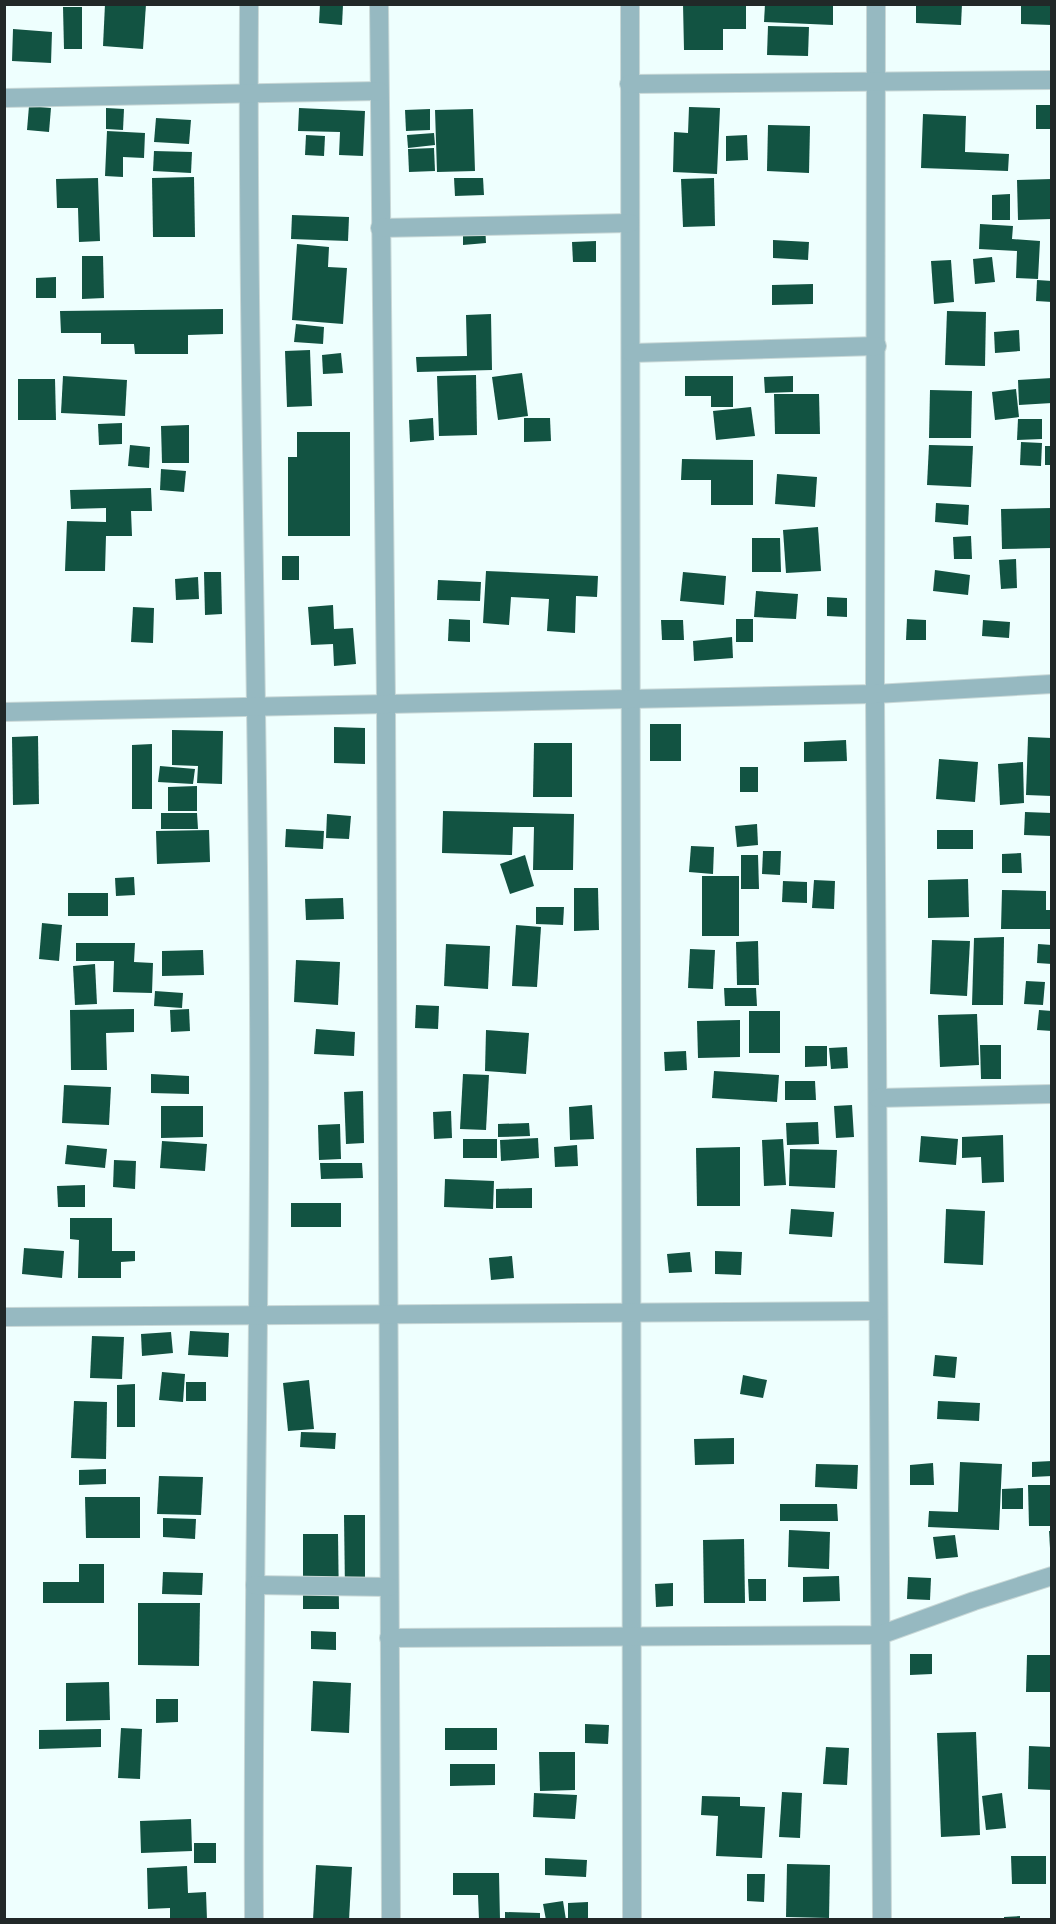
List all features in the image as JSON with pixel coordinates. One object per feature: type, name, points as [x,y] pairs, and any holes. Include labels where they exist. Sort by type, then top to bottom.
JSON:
[{"type":"street","points":[[249,4],[248,92],[257,707],[260,1314],[255,1586],[254,1920]]},
{"type":"street","points":[[379,4],[386,704],[391,1920]]},
{"type":"street","points":[[630,4],[632,353],[630,541],[633,700],[632,1920]]},
{"type":"street","points":[[876,4],[877,346],[874,694],[882,1920]]},
{"type":"street","points":[[629,84],[1052,80]]},
{"type":"street","points":[[4,98],[379,91]]},
{"type":"street","points":[[380,228],[630,223]]},
{"type":"street","points":[[632,353],[877,346]]},
{"type":"street","points":[[4,712],[874,694],[1052,684]]},
{"type":"street","points":[[878,1098],[1052,1094]]},
{"type":"street","points":[[4,1317],[877,1311]]},
{"type":"street","points":[[389,1638],[880,1635],[1052,1576]]},
{"type":"street","points":[[255,1586],[389,1587]]},
{"type":"building","points":[[105,4],[146,4],[143,49],[103,46]]},
{"type":"building","points":[[320,4],[343,5],[342,25],[319,23]]},
{"type":"building","points":[[683,4],[746,4],[746,29],[723,29],[723,50],[684,50]]},
{"type":"building","points":[[765,4],[833,4],[833,25],[764,22]]},
{"type":"building","points":[[916,4],[962,4],[961,25],[916,23]]},
{"type":"building","points":[[1021,4],[1052,4],[1052,25],[1021,24]]},
{"type":"building","points":[[63,7],[82,7],[82,49],[64,49]]},
{"type":"building","points":[[768,26],[809,27],[808,56],[767,55]]},
{"type":"building","points":[[13,29],[52,32],[51,63],[12,61]]},
{"type":"building","points":[[1036,105],[1052,105],[1052,129],[1036,129]]},
{"type":"building","points":[[29,106],[51,108],[49,132],[27,130]]},
{"type":"building","points":[[689,107],[720,108],[717,174],[673,172],[674,132],[688,133]]},
{"type":"building","points":[[106,108],[124,109],[123,130],[106,129]]},
{"type":"building","points":[[299,108],[365,111],[363,156],[339,155],[340,132],[298,131]]},
{"type":"building","points":[[430,109],[430,130],[406,131],[405,110]]},
{"type":"building","points":[[473,109],[475,171],[437,172],[435,110]]},
{"type":"building","points":[[923,114],[966,116],[965,152],[1009,154],[1008,171],[921,168]]},
{"type":"building","points":[[156,118],[191,120],[189,144],[154,142]]},
{"type":"building","points":[[768,125],[810,126],[809,173],[767,171]]},
{"type":"building","points":[[107,131],[145,133],[144,158],[123,157],[123,177],[105,176]]},
{"type":"building","points":[[434,133],[435,145],[408,148],[407,135]]},
{"type":"building","points":[[306,135],[325,136],[324,156],[305,155]]},
{"type":"building","points":[[747,135],[748,160],[726,161],[726,136]]},
{"type":"building","points":[[434,148],[435,171],[409,172],[408,149]]},
{"type":"building","points":[[154,151],[192,152],[191,173],[153,171]]},
{"type":"building","points":[[194,177],[195,237],[153,237],[152,178]]},
{"type":"building","points":[[98,178],[100,241],[79,242],[78,208],[57,208],[56,179]]},
{"type":"building","points":[[454,178],[483,178],[484,195],[455,196]]},
{"type":"building","points":[[714,178],[715,226],[683,227],[681,179]]},
{"type":"building","points":[[1052,179],[1052,219],[1018,220],[1017,180]]},
{"type":"building","points":[[1010,194],[1010,220],[992,220],[992,195]]},
{"type":"building","points":[[292,215],[349,217],[348,241],[291,239]]},
{"type":"building","points":[[485,224],[486,243],[463,245],[463,225]]},
{"type":"building","points":[[980,224],[1013,226],[1012,239],[1040,241],[1038,279],[1016,278],[1017,251],[979,249]]},
{"type":"building","points":[[773,240],[809,242],[808,260],[773,258]]},
{"type":"building","points":[[596,241],[596,262],[573,262],[572,242]]},
{"type":"building","points":[[297,244],[329,247],[328,267],[347,268],[343,324],[292,320]]},
{"type":"building","points":[[82,256],[103,256],[104,298],[82,299]]},
{"type":"building","points":[[992,257],[995,282],[975,284],[973,259]]},
{"type":"building","points":[[951,260],[954,302],[934,304],[931,261]]},
{"type":"building","points":[[56,277],[56,298],[36,298],[36,278]]},
{"type":"building","points":[[1037,280],[1052,281],[1052,302],[1036,301]]},
{"type":"building","points":[[813,284],[813,304],[772,305],[772,285]]},
{"type":"building","points":[[223,309],[223,334],[188,335],[188,354],[135,354],[134,344],[101,344],[101,333],[61,333],[60,311]]},
{"type":"building","points":[[947,311],[986,312],[985,366],[945,365]]},
{"type":"building","points":[[491,314],[492,370],[417,372],[416,357],[467,356],[466,315]]},
{"type":"building","points":[[296,324],[324,327],[323,344],[294,342]]},
{"type":"building","points":[[1019,330],[1020,351],[995,353],[994,332]]},
{"type":"building","points":[[310,350],[312,406],[287,407],[285,351]]},
{"type":"building","points":[[341,353],[343,373],[323,374],[322,355]]},
{"type":"building","points":[[522,373],[528,416],[498,420],[492,377]]},
{"type":"building","points":[[476,375],[477,435],[439,436],[437,376]]},
{"type":"building","points":[[63,376],[127,380],[125,416],[61,413]]},
{"type":"building","points":[[685,376],[733,376],[733,407],[711,407],[711,396],[685,396]]},
{"type":"building","points":[[793,376],[793,392],[765,393],[764,377]]},
{"type":"building","points":[[1052,378],[1052,403],[1019,405],[1018,380]]},
{"type":"building","points":[[18,379],[55,379],[56,420],[18,420]]},
{"type":"building","points":[[1016,389],[1019,417],[995,420],[992,392]]},
{"type":"building","points":[[930,390],[972,391],[971,438],[929,438]]},
{"type":"building","points":[[774,394],[819,394],[820,434],[775,434]]},
{"type":"building","points":[[751,407],[755,436],[716,440],[713,411]]},
{"type":"building","points":[[433,418],[434,440],[410,442],[409,420]]},
{"type":"building","points":[[524,418],[550,418],[551,441],[524,442]]},
{"type":"building","points":[[1018,419],[1042,419],[1042,439],[1017,440]]},
{"type":"building","points":[[122,423],[122,444],[99,445],[98,424]]},
{"type":"building","points":[[189,425],[189,463],[162,463],[161,426]]},
{"type":"building","points":[[297,432],[350,432],[350,536],[288,536],[288,457],[297,457]]},
{"type":"building","points":[[1021,442],[1042,443],[1041,466],[1020,465]]},
{"type":"building","points":[[130,445],[150,447],[149,468],[128,466]]},
{"type":"building","points":[[929,445],[973,446],[971,487],[927,485]]},
{"type":"building","points":[[1045,446],[1052,446],[1052,465],[1045,465]]},
{"type":"building","points":[[682,459],[753,460],[753,505],[711,505],[711,480],[681,480]]},
{"type":"building","points":[[161,469],[186,471],[184,492],[160,490]]},
{"type":"building","points":[[777,474],[817,477],[815,507],[775,504]]},
{"type":"building","points":[[151,488],[152,511],[131,511],[132,536],[106,536],[105,571],[65,571],[67,521],[106,522],[106,508],[71,509],[70,490]]},
{"type":"building","points":[[936,503],[969,505],[968,525],[935,522]]},
{"type":"building","points":[[1052,508],[1052,548],[1002,549],[1001,509]]},
{"type":"building","points":[[818,527],[821,571],[786,573],[783,530]]},
{"type":"building","points":[[971,536],[972,559],[954,559],[953,537]]},
{"type":"building","points":[[752,538],[780,538],[781,572],[752,572]]},
{"type":"building","points":[[282,556],[299,556],[299,580],[282,580]]},
{"type":"building","points":[[1016,559],[1017,588],[1001,589],[999,560]]},
{"type":"building","points":[[935,570],[970,575],[968,595],[933,591]]},
{"type":"building","points":[[486,571],[598,576],[597,597],[576,596],[575,633],[547,631],[549,599],[511,597],[509,625],[483,623]]},
{"type":"building","points":[[204,572],[221,572],[222,614],[205,615]]},
{"type":"building","points":[[683,572],[726,576],[724,605],[680,601]]},
{"type":"building","points":[[198,577],[199,599],[176,600],[175,579]]},
{"type":"building","points":[[438,580],[481,582],[480,601],[437,600]]},
{"type":"building","points":[[756,591],[798,594],[796,619],[754,617]]},
{"type":"building","points":[[827,597],[847,598],[847,617],[827,616]]},
{"type":"building","points":[[333,605],[334,629],[353,628],[356,664],[334,666],[333,644],[311,645],[308,607]]},
{"type":"building","points":[[133,607],[154,608],[153,643],[131,642]]},
{"type":"building","points":[[449,619],[470,620],[470,642],[448,641]]},
{"type":"building","points":[[736,619],[753,619],[753,642],[736,642]]},
{"type":"building","points":[[907,619],[926,620],[926,640],[906,640]]},
{"type":"building","points":[[661,620],[683,620],[684,640],[662,640]]},
{"type":"building","points":[[983,620],[1010,622],[1009,638],[982,636]]},
{"type":"building","points":[[732,637],[733,658],[694,661],[693,641]]},
{"type":"building","points":[[650,724],[681,724],[681,761],[650,761]]},
{"type":"building","points":[[334,727],[365,728],[365,764],[334,763]]},
{"type":"building","points":[[172,730],[223,731],[222,784],[197,783],[198,766],[172,765]]},
{"type":"building","points":[[38,736],[39,804],[13,805],[12,737]]},
{"type":"building","points":[[1028,737],[1052,738],[1052,796],[1026,795]]},
{"type":"building","points":[[846,740],[847,761],[804,762],[804,742]]},
{"type":"building","points":[[534,743],[572,743],[572,797],[533,797]]},
{"type":"building","points":[[152,744],[152,809],[132,809],[132,745]]},
{"type":"building","points":[[939,759],[978,762],[975,802],[936,799]]},
{"type":"building","points":[[1023,762],[1024,803],[1000,805],[998,764]]},
{"type":"building","points":[[160,766],[195,769],[193,784],[158,782]]},
{"type":"building","points":[[740,767],[758,767],[758,792],[740,792]]},
{"type":"building","points":[[197,786],[197,811],[168,811],[168,787]]},
{"type":"building","points":[[443,811],[574,814],[573,870],[533,870],[534,827],[513,827],[512,855],[442,853]]},
{"type":"building","points":[[1025,812],[1052,813],[1052,836],[1024,835]]},
{"type":"building","points":[[161,813],[197,813],[198,829],[161,829]]},
{"type":"building","points":[[327,814],[351,816],[349,839],[326,838]]},
{"type":"building","points":[[757,824],[758,845],[737,847],[735,826]]},
{"type":"building","points":[[286,829],[324,831],[323,849],[285,847]]},
{"type":"building","points":[[209,830],[210,862],[157,864],[156,831]]},
{"type":"building","points":[[937,830],[973,830],[973,849],[937,849]]},
{"type":"building","points":[[691,846],[714,847],[713,874],[689,872]]},
{"type":"building","points":[[763,851],[781,851],[780,875],[762,874]]},
{"type":"building","points":[[1021,853],[1022,873],[1002,873],[1002,854]]},
{"type":"building","points":[[525,855],[534,886],[510,894],[500,864]]},
{"type":"building","points":[[741,855],[758,855],[759,889],[741,889]]},
{"type":"building","points":[[702,876],[739,876],[739,936],[702,936]]},
{"type":"building","points":[[134,877],[135,895],[116,896],[115,878]]},
{"type":"building","points":[[968,879],[969,917],[928,918],[928,880]]},
{"type":"building","points":[[814,880],[835,881],[834,909],[812,908]]},
{"type":"building","points":[[783,881],[807,882],[807,903],[782,902]]},
{"type":"building","points":[[574,888],[598,888],[599,930],[574,931]]},
{"type":"building","points":[[1002,890],[1046,891],[1046,910],[1052,910],[1052,929],[1001,929]]},
{"type":"building","points":[[68,893],[108,893],[108,916],[68,916]]},
{"type":"building","points":[[343,898],[344,919],[306,920],[305,899]]},
{"type":"building","points":[[536,907],[564,907],[563,925],[536,924]]},
{"type":"building","points":[[42,923],[62,925],[59,961],[39,959]]},
{"type":"building","points":[[516,925],[541,927],[537,987],[512,986]]},
{"type":"building","points":[[1004,937],[1003,1005],[972,1005],[974,938]]},
{"type":"building","points":[[932,940],[970,941],[967,996],[930,994]]},
{"type":"building","points":[[758,941],[759,985],[737,985],[736,942]]},
{"type":"building","points":[[76,943],[135,943],[134,962],[153,963],[152,993],[113,992],[114,961],[76,961]]},
{"type":"building","points":[[446,944],[490,946],[488,989],[444,986]]},
{"type":"building","points":[[1038,944],[1052,945],[1052,964],[1037,963]]},
{"type":"building","points":[[690,949],[715,950],[713,989],[688,988]]},
{"type":"building","points":[[203,950],[204,975],[162,976],[162,951]]},
{"type":"building","points":[[296,960],[340,962],[338,1005],[294,1002]]},
{"type":"building","points":[[95,964],[97,1004],[75,1005],[73,966]]},
{"type":"building","points":[[1026,981],[1045,982],[1043,1005],[1024,1004]]},
{"type":"building","points":[[724,988],[756,988],[757,1006],[725,1006]]},
{"type":"building","points":[[155,991],[183,993],[182,1008],[154,1006]]},
{"type":"building","points":[[416,1005],[439,1006],[438,1029],[415,1028]]},
{"type":"building","points":[[134,1009],[134,1032],[106,1033],[107,1070],[71,1070],[70,1010]]},
{"type":"building","points":[[189,1009],[190,1031],[171,1032],[170,1010]]},
{"type":"building","points":[[1039,1010],[1052,1011],[1052,1031],[1037,1030]]},
{"type":"building","points":[[749,1011],[780,1011],[780,1053],[749,1053]]},
{"type":"building","points":[[977,1014],[979,1065],[940,1067],[938,1015]]},
{"type":"building","points":[[740,1020],[740,1057],[698,1058],[697,1021]]},
{"type":"building","points":[[316,1029],[355,1032],[354,1056],[314,1054]]},
{"type":"building","points":[[486,1030],[529,1033],[526,1074],[485,1071]]},
{"type":"building","points":[[980,1045],[1001,1045],[1001,1079],[981,1079]]},
{"type":"building","points":[[805,1046],[827,1046],[827,1066],[805,1067]]},
{"type":"building","points":[[847,1047],[848,1068],[831,1069],[829,1048]]},
{"type":"building","points":[[686,1051],[687,1070],[665,1071],[664,1052]]},
{"type":"building","points":[[714,1071],[779,1075],[777,1102],[712,1098]]},
{"type":"building","points":[[151,1074],[189,1076],[189,1094],[151,1093]]},
{"type":"building","points":[[463,1074],[489,1075],[486,1130],[460,1129]]},
{"type":"building","points":[[785,1081],[815,1081],[816,1100],[785,1100]]},
{"type":"building","points":[[64,1085],[111,1087],[109,1125],[62,1123]]},
{"type":"building","points":[[363,1091],[364,1143],[346,1144],[344,1092]]},
{"type":"building","points":[[592,1105],[594,1139],[570,1140],[569,1107]]},
{"type":"building","points":[[852,1105],[854,1137],[836,1138],[834,1106]]},
{"type":"building","points":[[161,1106],[203,1106],[203,1137],[161,1138]]},
{"type":"building","points":[[451,1111],[452,1138],[434,1139],[433,1112]]},
{"type":"building","points":[[818,1122],[819,1144],[787,1145],[786,1123]]},
{"type":"building","points":[[529,1123],[530,1136],[498,1137],[498,1124]]},
{"type":"building","points":[[340,1124],[341,1159],[319,1160],[318,1125]]},
{"type":"building","points":[[1003,1135],[1004,1182],[982,1183],[981,1157],[962,1158],[962,1137]]},
{"type":"building","points":[[921,1136],[958,1139],[956,1165],[919,1162]]},
{"type":"building","points":[[538,1138],[539,1158],[501,1161],[500,1140]]},
{"type":"building","points":[[463,1139],[497,1139],[497,1158],[463,1158]]},
{"type":"building","points":[[783,1139],[786,1185],[764,1186],[762,1140]]},
{"type":"building","points":[[162,1141],[207,1144],[205,1171],[160,1168]]},
{"type":"building","points":[[67,1145],[107,1149],[105,1168],[65,1164]]},
{"type":"building","points":[[577,1145],[578,1166],[555,1167],[554,1147]]},
{"type":"building","points":[[740,1147],[740,1206],[697,1206],[696,1148]]},
{"type":"building","points":[[790,1149],[837,1150],[835,1188],[789,1186]]},
{"type":"building","points":[[114,1160],[136,1161],[135,1189],[113,1187]]},
{"type":"building","points":[[320,1163],[362,1163],[363,1178],[321,1179]]},
{"type":"building","points":[[445,1179],[494,1181],[493,1209],[444,1207]]},
{"type":"building","points":[[85,1185],[85,1207],[58,1207],[57,1186]]},
{"type":"building","points":[[532,1188],[532,1208],[496,1208],[496,1189]]},
{"type":"building","points":[[291,1203],[341,1203],[341,1227],[291,1227]]},
{"type":"building","points":[[791,1209],[834,1212],[832,1237],[789,1234]]},
{"type":"building","points":[[946,1209],[985,1211],[983,1265],[944,1263]]},
{"type":"building","points":[[70,1218],[112,1218],[112,1251],[135,1251],[135,1261],[121,1262],[121,1278],[78,1278],[79,1240],[70,1239]]},
{"type":"building","points":[[24,1248],[64,1251],[62,1278],[22,1274]]},
{"type":"building","points":[[715,1251],[742,1252],[741,1275],[715,1274]]},
{"type":"building","points":[[690,1252],[692,1272],[669,1273],[667,1254]]},
{"type":"building","points":[[512,1256],[514,1278],[491,1280],[489,1258]]},
{"type":"building","points":[[190,1331],[229,1333],[228,1357],[188,1355]]},
{"type":"building","points":[[171,1332],[173,1353],[142,1356],[141,1334]]},
{"type":"building","points":[[92,1336],[124,1337],[122,1379],[90,1378]]},
{"type":"building","points":[[935,1355],[957,1357],[955,1378],[933,1376]]},
{"type":"building","points":[[162,1372],[185,1374],[183,1402],[159,1400]]},
{"type":"building","points":[[743,1375],[767,1380],[763,1398],[740,1394]]},
{"type":"building","points":[[309,1380],[314,1429],[288,1431],[283,1383]]},
{"type":"building","points":[[186,1382],[206,1382],[206,1401],[186,1401]]},
{"type":"building","points":[[135,1384],[135,1427],[117,1427],[117,1385]]},
{"type":"building","points":[[74,1401],[107,1402],[106,1459],[71,1458]]},
{"type":"building","points":[[938,1401],[980,1403],[979,1421],[937,1419]]},
{"type":"building","points":[[301,1432],[336,1433],[335,1449],[300,1447]]},
{"type":"building","points":[[734,1438],[734,1464],[695,1465],[694,1439]]},
{"type":"building","points":[[1052,1461],[1052,1476],[1032,1477],[1032,1462]]},
{"type":"building","points":[[960,1462],[1002,1464],[999,1530],[928,1527],[929,1511],[958,1512]]},
{"type":"building","points":[[933,1463],[934,1485],[910,1485],[910,1465]]},
{"type":"building","points":[[816,1464],[858,1465],[857,1489],[815,1487]]},
{"type":"building","points":[[106,1469],[106,1484],[79,1485],[79,1470]]},
{"type":"building","points":[[159,1476],[203,1477],[201,1515],[157,1514]]},
{"type":"building","points":[[1028,1485],[1052,1485],[1052,1526],[1029,1526]]},
{"type":"building","points":[[1023,1488],[1023,1509],[1002,1509],[1002,1489]]},
{"type":"building","points":[[85,1497],[140,1497],[140,1538],[86,1538]]},
{"type":"building","points":[[780,1504],[837,1504],[838,1521],[780,1521]]},
{"type":"building","points":[[344,1515],[365,1515],[365,1590],[345,1590]]},
{"type":"building","points":[[163,1518],[196,1519],[195,1539],[163,1537]]},
{"type":"building","points":[[789,1530],[830,1532],[829,1569],[788,1567]]},
{"type":"building","points":[[1049,1531],[1052,1531],[1052,1548],[1050,1548]]},
{"type":"building","points":[[303,1534],[338,1534],[339,1609],[303,1609]]},
{"type":"building","points":[[955,1535],[958,1557],[936,1559],[933,1537]]},
{"type":"building","points":[[744,1539],[745,1603],[704,1603],[703,1540]]},
{"type":"building","points":[[79,1564],[104,1564],[104,1603],[43,1603],[43,1582],[79,1582]]},
{"type":"building","points":[[163,1572],[203,1573],[202,1595],[162,1594]]},
{"type":"building","points":[[839,1576],[840,1601],[803,1602],[803,1577]]},
{"type":"building","points":[[908,1577],[931,1578],[930,1600],[907,1599]]},
{"type":"building","points":[[748,1579],[766,1579],[766,1601],[749,1601]]},
{"type":"building","points":[[673,1583],[673,1606],[656,1607],[655,1584]]},
{"type":"building","points":[[138,1603],[200,1603],[199,1666],[138,1665]]},
{"type":"building","points":[[311,1631],[336,1632],[336,1650],[311,1649]]},
{"type":"building","points":[[910,1654],[932,1654],[932,1674],[910,1675]]},
{"type":"building","points":[[1027,1655],[1052,1655],[1052,1692],[1026,1692]]},
{"type":"building","points":[[313,1681],[351,1683],[349,1733],[311,1731]]},
{"type":"building","points":[[109,1682],[110,1720],[66,1721],[66,1683]]},
{"type":"building","points":[[156,1699],[178,1699],[178,1722],[156,1723]]},
{"type":"building","points":[[585,1724],[609,1725],[608,1744],[585,1743]]},
{"type":"building","points":[[121,1728],[142,1729],[140,1779],[118,1778]]},
{"type":"building","points":[[445,1728],[497,1728],[497,1750],[445,1750]]},
{"type":"building","points":[[101,1729],[101,1747],[39,1749],[39,1730]]},
{"type":"building","points":[[976,1732],[980,1835],[941,1837],[937,1733]]},
{"type":"building","points":[[1029,1746],[1052,1747],[1052,1790],[1028,1789]]},
{"type":"building","points":[[826,1747],[849,1748],[847,1785],[823,1784]]},
{"type":"building","points":[[539,1752],[575,1752],[575,1790],[540,1791]]},
{"type":"building","points":[[450,1764],[495,1764],[495,1785],[450,1786]]},
{"type":"building","points":[[782,1792],[802,1793],[800,1838],[779,1837]]},
{"type":"building","points":[[534,1793],[577,1795],[575,1819],[533,1817]]},
{"type":"building","points":[[1002,1793],[1006,1828],[986,1830],[982,1796]]},
{"type":"building","points":[[702,1796],[740,1797],[740,1806],[765,1807],[762,1858],[716,1856],[718,1816],[701,1815]]},
{"type":"building","points":[[191,1819],[192,1851],[141,1853],[140,1821]]},
{"type":"building","points":[[194,1843],[216,1843],[216,1863],[194,1863]]},
{"type":"building","points":[[1011,1856],[1046,1856],[1046,1884],[1012,1884]]},
{"type":"building","points":[[545,1858],[587,1860],[586,1877],[545,1875]]},
{"type":"building","points":[[787,1864],[830,1865],[829,1918],[786,1917]]},
{"type":"building","points":[[316,1865],[352,1867],[349,1920],[313,1920]]},
{"type":"building","points":[[187,1866],[188,1893],[206,1892],[207,1920],[170,1920],[170,1908],[148,1909],[147,1868]]},
{"type":"building","points":[[453,1873],[499,1873],[500,1920],[479,1920],[478,1895],[453,1895]]},
{"type":"building","points":[[747,1874],[765,1874],[764,1902],[747,1901]]},
{"type":"building","points":[[563,1901],[566,1920],[546,1920],[543,1904]]},
{"type":"building","points":[[588,1902],[588,1920],[568,1920],[568,1903]]},
{"type":"building","points":[[505,1912],[540,1913],[540,1920],[505,1920]]},
{"type":"building","points":[[1020,1916],[1020,1920],[1004,1920],[1004,1917]]}]
